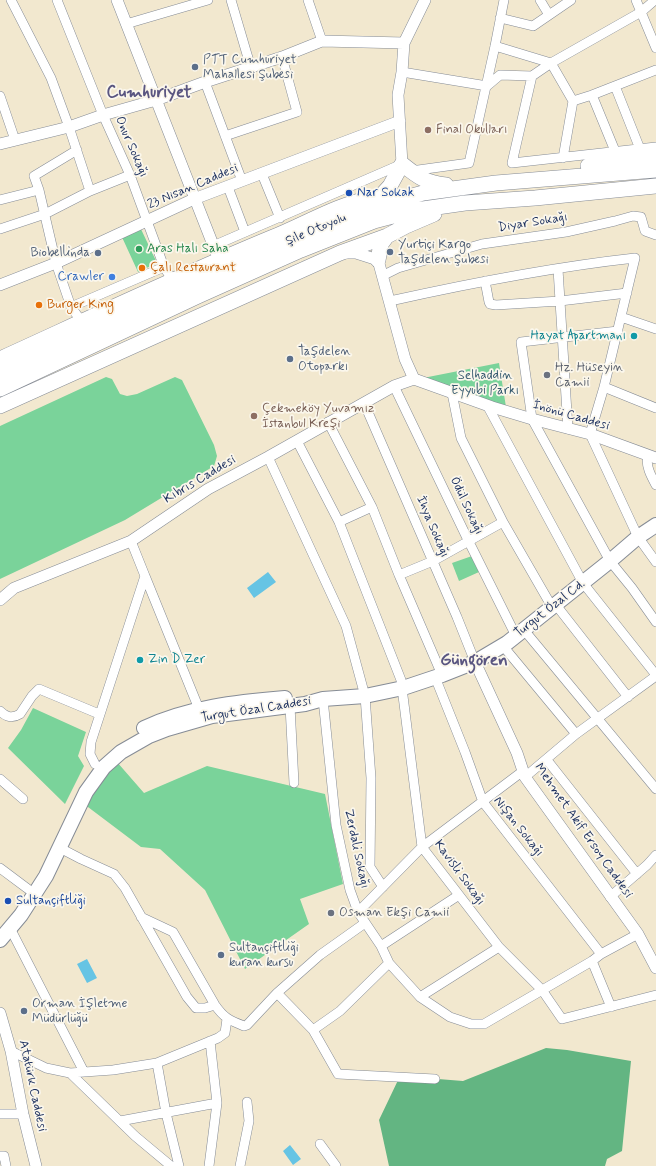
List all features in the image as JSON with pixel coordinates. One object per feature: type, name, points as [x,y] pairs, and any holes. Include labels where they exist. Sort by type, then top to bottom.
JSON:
[{"type":"highway","points":[[537,179],[576,167],[656,156]]},
{"type":"highway","points":[[369,208],[406,167],[425,181],[434,184],[466,187]]},
{"type":"highway","name":"Şile Otoyolu","points":[[0,374],[257,256],[369,208],[423,193],[466,187],[537,179],[656,170]]},
{"type":"highway","name":"Şile Otoyolu","points":[[0,389],[198,296],[301,250],[374,221],[416,210],[465,203],[535,198],[656,186]]},
{"type":"highway","points":[[0,359],[219,260],[295,228],[332,210],[382,195],[423,193]]},
{"type":"highway","points":[[535,198],[580,199],[656,196]]},
{"type":"highway","points":[[0,406],[340,253],[387,236],[427,216],[465,203]]},
{"type":"highway","points":[[378,260],[381,244],[387,236]]},
{"type":"main road","name":"Turgut Özal Cd.","points":[[320,700],[365,696],[403,688],[475,662],[503,646],[583,583],[638,537],[656,525]]},
{"type":"main road","name":"Turgut Özal Caddesi","points":[[5,928],[42,882],[79,787],[97,768],[104,755],[130,736],[163,720],[199,709],[235,702],[297,696],[320,700]]},
{"type":"main road","name":"Turgut Özal Caddesi","points":[[97,768],[149,736],[187,722],[212,716],[306,704],[320,700]]},
{"type":"main road","name":"Turgut Özal Caddesi","points":[[0,940],[5,928],[28,889],[56,846]]},
{"type":"street","points":[[11,0],[51,78],[90,191]]},
{"type":"street","name":"Onur Sokağı","points":[[58,0],[103,115],[130,175],[164,267],[173,281]]},
{"type":"street","points":[[117,0],[219,260]]},
{"type":"street","points":[[126,24],[208,0]]},
{"type":"street","points":[[231,0],[251,68]]},
{"type":"street","points":[[308,0],[322,41]]},
{"type":"street","points":[[406,167],[398,95],[402,72],[404,42],[425,0]]},
{"type":"street","points":[[213,246],[406,167],[469,163],[504,0]]},
{"type":"street","points":[[540,0],[549,14]]},
{"type":"street","points":[[500,18],[533,26],[571,0]]},
{"type":"street","points":[[636,0],[656,48]]},
{"type":"street","points":[[402,72],[486,86],[500,75],[532,76],[551,63],[641,12],[655,0]]},
{"type":"street","points":[[0,144],[69,127],[103,115],[156,100],[205,82],[282,57],[322,41],[404,42]]},
{"type":"street","points":[[495,46],[551,63],[573,101],[563,158]]},
{"type":"street","points":[[225,136],[298,112],[282,57]]},
{"type":"street","points":[[573,101],[656,70]]},
{"type":"street","points":[[532,76],[512,163],[656,147]]},
{"type":"street","points":[[205,82],[242,181]]},
{"type":"street","points":[[615,86],[640,149]]},
{"type":"street","points":[[592,95],[615,151]]},
{"type":"street","points":[[0,96],[15,140]]},
{"type":"street","name":"23 Nisan Caddesi","points":[[0,285],[56,263],[194,199],[400,121]]},
{"type":"street","points":[[77,150],[34,176],[39,190],[56,263],[71,306],[82,322]]},
{"type":"street","points":[[262,174],[280,218]]},
{"type":"street","points":[[0,229],[45,214],[90,191],[130,175]]},
{"type":"street","points":[[228,186],[245,232]]},
{"type":"street","points":[[0,200],[39,190]]},
{"type":"street","name":"Diyar Sokağı","points":[[382,276],[398,268],[482,244],[566,232],[632,216],[641,218],[645,231],[656,235]]},
{"type":"street","points":[[340,253],[356,253],[378,260],[405,359],[414,379]]},
{"type":"street","points":[[390,301],[485,281],[635,258],[604,387],[590,434],[638,537],[656,562]]},
{"type":"street","points":[[71,306],[164,267]]},
{"type":"street","points":[[558,269],[568,428]]},
{"type":"street","points":[[485,281],[489,302],[493,305],[560,301],[627,293]]},
{"type":"street","points":[[621,317],[656,329]]},
{"type":"street","points":[[618,331],[521,342],[532,419],[610,561],[632,588],[656,622]]},
{"type":"street","name":"Kıbrıs Caddesi","points":[[0,600],[14,588],[132,541],[208,489],[394,386],[414,379]]},
{"type":"street","name":"İnönü Caddesi","points":[[414,379],[486,405],[590,434],[652,457]]},
{"type":"street","name":"Ödül Sokağı","points":[[394,386],[468,540],[520,633],[598,719],[656,789]]},
{"type":"street","points":[[604,387],[656,408]]},
{"type":"street","points":[[452,393],[461,438],[503,522],[554,606],[628,697]]},
{"type":"street","name":"İhya Sokağı","points":[[364,403],[475,662]]},
{"type":"street","points":[[358,912],[422,847],[482,802],[547,760],[576,734],[656,675],[583,583],[486,405]]},
{"type":"street","name":"Nişan Sokağı","points":[[328,422],[372,507],[438,676],[482,802],[601,954]]},
{"type":"street","name":"Kavisli Sokağı","points":[[297,440],[339,522],[401,680],[422,847],[499,947],[542,990],[562,1019],[611,1007]]},
{"type":"street","points":[[268,457],[346,626],[365,696],[371,778],[370,867],[375,877],[383,887]]},
{"type":"street","points":[[652,457],[646,461],[652,479],[656,485]]},
{"type":"street","points":[[339,522],[372,507]]},
{"type":"street","points":[[399,575],[433,561],[468,540],[503,522]]},
{"type":"street","points":[[132,541],[199,709]]},
{"type":"street","points":[[97,768],[90,754],[91,742],[145,576]]},
{"type":"street","points":[[503,646],[576,734]]},
{"type":"street","name":"Mehmet Akif Ersoy Caddesi","points":[[475,662],[517,753],[524,774],[610,897],[638,934],[656,968]]},
{"type":"street","points":[[0,711],[7,716],[17,716],[23,712],[32,696],[39,689],[99,714]]},
{"type":"street","name":"Zerdali Sokağı","points":[[320,700],[336,825],[350,890],[358,912],[381,946],[389,962],[420,997],[450,1017],[471,1024],[484,1024],[592,961],[601,954],[638,934]]},
{"type":"street","points":[[290,706],[294,783]]},
{"type":"street","points":[[547,760],[637,874]]},
{"type":"street","points":[[0,779],[23,799]]},
{"type":"street","points":[[56,846],[114,874],[125,888],[186,997],[196,1008],[205,1008],[215,1005]]},
{"type":"street","points":[[610,897],[637,874],[656,855]]},
{"type":"street","points":[[0,868],[28,889]]},
{"type":"street","points":[[381,946],[459,895]]},
{"type":"street","points":[[141,917],[173,932],[215,1005],[227,1019],[244,1026],[247,1025],[277,993],[320,955],[365,923]]},
{"type":"street","points":[[5,928],[84,1072]]},
{"type":"street","points":[[420,997],[499,947]]},
{"type":"street","points":[[592,961],[611,1007],[656,995]]},
{"type":"street","points":[[313,1030],[340,1011],[389,962]]},
{"type":"street","points":[[277,993],[313,1030],[338,1074],[435,1079]]},
{"type":"street","name":"Atatürk Caddesi","points":[[0,1013],[11,1051],[23,1114],[36,1166]]},
{"type":"street","points":[[11,1051],[46,1068],[70,1073],[113,1070],[157,1063],[218,1038],[225,1033],[227,1019]]},
{"type":"street","points":[[209,1166],[217,1103],[210,1041]]},
{"type":"street","points":[[157,1063],[166,1113],[179,1166]]},
{"type":"street","points":[[70,1073],[141,1141],[171,1166]]},
{"type":"street","points":[[240,1166],[249,1121],[247,1102]]},
{"type":"street","points":[[120,1121],[217,1103]]},
{"type":"street","points":[[0,1114],[23,1114]]},
{"type":"street","points":[[320,1144],[336,1166]]},
{"type":"street","points":[[0,1156],[4,1156],[6,1166]]},
{"type":"green space","name":"Aras Halı Saha","points":[[140,227],[157,263],[138,272],[121,235]]},
{"type":"green space","name":"Selhaddin Eyyubi Parkı","points":[[499,363],[506,407],[423,378]]},
{"type":"green space","points":[[106,377],[112,379],[120,394],[127,396],[137,394],[175,377],[182,380],[214,445],[217,456],[214,466],[125,520],[0,579],[0,426]]},
{"type":"green space","points":[[472,556],[479,572],[459,581],[452,563]]},
{"type":"green space","points":[[33,708],[86,732],[78,756],[84,766],[65,804],[8,748],[21,730]]},
{"type":"green space","points":[[117,762],[144,793],[207,766],[325,794],[343,884],[300,899],[309,924],[245,969],[205,890],[160,849],[141,847],[84,804]]},
{"type":"green space","points":[[546,1048],[631,1061],[622,1151],[607,1159],[605,1166],[389,1166],[379,1120],[400,1076],[463,1081]]},
{"type":"water","points":[[268,572],[276,582],[254,598],[247,588]]},
{"type":"water","points":[[87,959],[97,978],[87,983],[77,964]]},
{"type":"water","points":[[290,1145],[301,1159],[293,1165],[283,1151]]},
{"type":"place","name":"PTT Cumhuriyet Mahallesi Şubesi","points":[[195,67]]},
{"type":"place","name":"Final Okulları","points":[[428,130]]},
{"type":"place","name":"Nar Sokak","points":[[349,193]]},
{"type":"place","name":"Aras Halı Saha","points":[[139,249]]},
{"type":"place","name":"Yurtiçi Kargo Taşdelen Şubesi","points":[[390,252]]},
{"type":"place","name":"Biobellinda","points":[[98,253]]},
{"type":"place","name":"Çalı Restaurant","points":[[142,268]]},
{"type":"place","name":"Crawler","points":[[112,277]]},
{"type":"place","name":"Burger King","points":[[39,305]]},
{"type":"place","name":"Hayat Apartmanı","points":[[634,336]]},
{"type":"place","name":"Taşdelen Otoparkı","points":[[290,359]]},
{"type":"place","name":"Hz. Hüseyin Camii","points":[[547,375]]},
{"type":"place","name":"Çekmeköy Yuvamız İstanbul Kreşi","points":[[254,416]]},
{"type":"place","name":"Zin D Zer","points":[[140,660]]},
{"type":"place","name":"Sultançiftliği","points":[[8,901]]},
{"type":"place","name":"Osman Ekşi Camii","points":[[331,913]]},
{"type":"place","name":"Sultançiftliği kuran kursu","points":[[221,955]]},
{"type":"place","name":"Orman İşletme Müdürlüğü","points":[[24,1011]]},
{"type":"district","name":"Cumhuriyet","points":[[149,93]]},
{"type":"district","name":"Güngören","points":[[474,661]]}]
